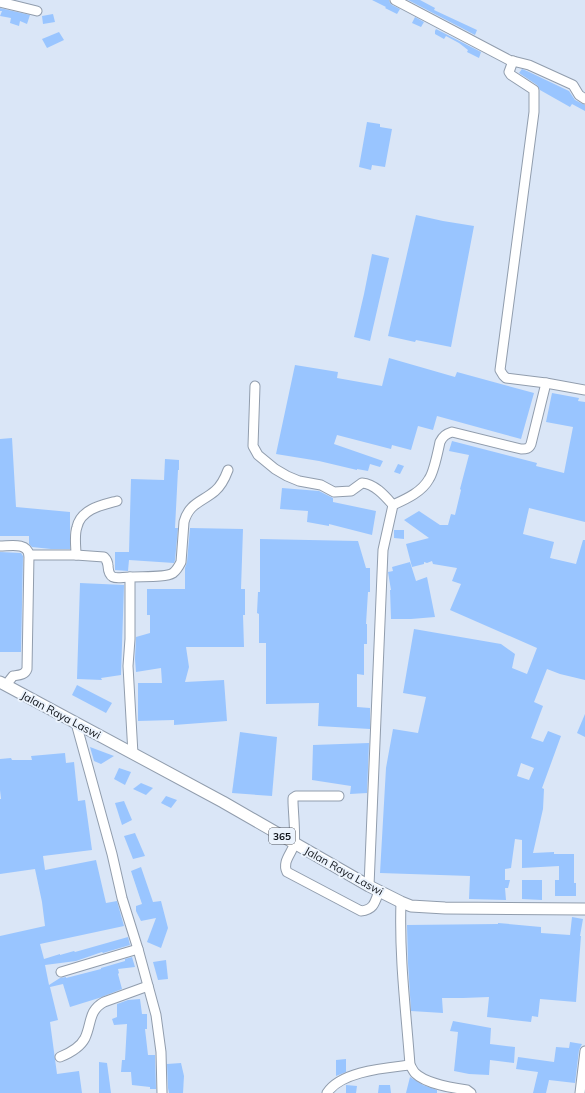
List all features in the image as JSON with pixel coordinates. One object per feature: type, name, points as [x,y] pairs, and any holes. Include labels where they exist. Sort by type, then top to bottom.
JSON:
[{"type":"main road","name":"Jalan Raya Laswi","points":[[3,683],[223,802],[374,889],[411,906],[445,908],[585,909]]},
{"type":"street","points":[[395,0],[512,61],[529,65],[573,85],[585,100]]},
{"type":"street","points":[[0,2],[37,11]]},
{"type":"street","points":[[512,61],[509,72],[510,75],[534,90],[534,112],[500,370],[506,378],[585,390]]},
{"type":"street","points":[[339,796],[294,797],[292,801],[294,843],[285,866],[287,872],[361,911],[366,910],[374,905],[383,550],[393,505],[418,491],[430,478],[440,442],[447,434],[452,432],[521,449],[527,449],[530,447],[546,383]]},
{"type":"street","points":[[255,386],[253,446],[258,455],[275,469],[287,476],[299,481],[321,485],[334,492],[351,492],[362,483],[366,483],[378,490],[393,505]]},
{"type":"street","points":[[28,555],[76,555],[104,557],[108,561],[108,573],[115,577],[168,575],[179,568],[181,562],[184,522],[186,516],[195,504],[214,492],[221,485],[228,470]]},
{"type":"street","points":[[76,555],[77,526],[83,515],[92,509],[118,501]]},
{"type":"street","points":[[0,546],[23,546],[27,549],[28,555],[27,669],[25,673],[13,676],[3,683]]},
{"type":"street","points":[[130,577],[130,639],[128,666],[133,754]]},
{"type":"street","points":[[76,723],[112,854],[122,898],[156,1015],[161,1052],[162,1093]]},
{"type":"street","points":[[401,902],[400,930],[402,981],[410,1065],[422,1078],[442,1085],[467,1090],[471,1093]]},
{"type":"street","points":[[61,972],[138,949]]},
{"type":"street","points":[[60,1057],[71,1052],[82,1042],[87,1032],[90,1018],[98,1006],[104,1002],[148,986]]},
{"type":"street","points":[[580,1093],[585,1051]]},
{"type":"street","points":[[327,1093],[338,1082],[350,1076],[376,1070],[410,1065]]},
{"type":"building","points":[[372,0],[389,0],[392,5],[400,9],[397,14]]},
{"type":"building","points":[[408,0],[420,0],[435,8],[434,10],[477,30],[475,35]]},
{"type":"building","points":[[0,8],[30,15],[27,24],[20,21],[19,26],[10,23],[11,18],[0,16],[2,11],[0,11]]},
{"type":"building","points":[[53,14],[55,22],[43,24],[42,16]]},
{"type":"building","points":[[415,17],[424,22],[421,27],[412,23]]},
{"type":"building","points":[[436,29],[481,52],[479,58],[467,52],[468,50],[459,43],[446,36],[444,39],[435,34]]},
{"type":"building","points":[[59,32],[64,40],[47,48],[42,39]]},
{"type":"building","points":[[522,69],[569,91],[575,100],[585,105],[585,111],[572,104],[570,107],[540,90],[537,85],[519,73]]},
{"type":"building","points":[[367,122],[380,124],[380,127],[392,129],[385,167],[372,165],[371,170],[359,167]]},
{"type":"building","points":[[416,215],[474,226],[451,347],[416,340],[415,342],[388,336]]},
{"type":"building","points":[[372,254],[389,258],[370,341],[354,337]]},
{"type":"building","points":[[389,358],[455,377],[457,372],[534,393],[521,439],[437,416],[433,430],[418,426],[411,450],[392,445],[391,449],[337,435],[334,444],[383,461],[380,467],[370,464],[368,471],[276,454],[295,365],[338,372],[337,378],[382,386]]},
{"type":"building","points":[[552,393],[579,398],[578,401],[585,402],[585,522],[529,508],[523,534],[554,542],[550,558],[576,564],[583,540],[585,540],[585,680],[547,669],[534,702],[543,706],[531,738],[543,742],[548,731],[561,736],[542,788],[544,789],[543,809],[533,853],[554,852],[554,854],[574,854],[574,883],[576,883],[576,896],[555,896],[555,880],[559,880],[559,866],[522,868],[522,840],[515,839],[511,868],[505,869],[505,880],[510,880],[508,888],[505,888],[506,900],[469,899],[470,876],[380,873],[386,768],[393,729],[418,733],[426,697],[403,693],[414,629],[501,644],[515,654],[512,668],[527,674],[537,648],[450,610],[461,584],[452,581],[457,568],[433,564],[432,561],[427,563],[424,562],[424,564],[412,567],[406,544],[429,538],[404,520],[419,511],[440,525],[448,525],[451,514],[455,515],[469,455],[449,451],[452,441],[537,463],[536,466],[564,473],[573,427],[546,422]],"holes":[[[521,763],[534,768],[529,780],[517,776]]]},
{"type":"building","points":[[12,438],[16,507],[70,512],[70,549],[32,547],[29,544],[29,536],[0,536],[0,439]]},
{"type":"building","points":[[165,459],[179,460],[175,528],[178,528],[174,563],[129,560],[128,571],[115,570],[115,552],[129,552],[131,479],[164,480]]},
{"type":"building","points":[[398,464],[404,466],[400,474],[394,472]]},
{"type":"building","points":[[282,488],[319,491],[333,498],[333,502],[376,511],[372,535],[329,524],[329,526],[307,522],[308,511],[280,509]]},
{"type":"building","points":[[190,528],[243,529],[241,589],[245,589],[245,615],[243,615],[244,647],[186,647],[189,667],[185,682],[224,680],[227,721],[174,725],[174,720],[138,721],[138,683],[162,683],[161,668],[136,672],[136,637],[150,633],[150,615],[147,615],[147,589],[185,589],[185,568],[187,562]]},
{"type":"building","points":[[394,530],[404,530],[404,539],[394,538]]},
{"type":"building","points":[[260,539],[358,541],[366,568],[370,568],[370,592],[368,592],[366,624],[367,644],[364,644],[364,675],[357,674],[357,707],[370,708],[370,729],[318,726],[319,703],[266,704],[266,643],[259,643],[259,614],[257,613],[258,592],[260,592]]},
{"type":"building","points":[[0,552],[21,553],[23,556],[21,652],[0,652]]},
{"type":"building","points":[[410,562],[416,581],[427,577],[435,617],[391,619],[391,590],[388,572],[393,571],[392,567]]},
{"type":"building","points":[[80,583],[124,585],[121,675],[101,678],[102,680],[77,679]]},
{"type":"building","points":[[77,685],[112,703],[106,713],[72,695]]},
{"type":"building","points":[[585,714],[585,737],[577,733]]},
{"type":"building","points":[[240,732],[277,737],[272,796],[232,793]]},
{"type":"building","points":[[369,743],[367,793],[350,794],[351,786],[312,780],[313,745]]},
{"type":"building","points":[[90,747],[114,756],[101,764],[94,761]]},
{"type":"building","points":[[65,753],[66,763],[74,762],[78,801],[85,800],[92,850],[43,856],[45,870],[96,860],[106,903],[117,901],[124,926],[40,944],[44,959],[128,937],[130,945],[103,953],[102,952],[76,961],[45,965],[49,985],[60,978],[66,978],[101,969],[125,961],[125,959],[132,957],[135,967],[118,969],[122,989],[70,1007],[63,984],[50,987],[58,1020],[50,1022],[57,1074],[79,1071],[82,1093],[0,1093],[0,936],[45,926],[35,869],[0,874],[0,759],[11,758],[12,760],[32,760],[31,756]]},
{"type":"building","points":[[119,768],[131,772],[125,785],[114,779]]},
{"type":"building","points":[[141,783],[153,788],[146,795],[133,789]]},
{"type":"building","points":[[166,796],[177,800],[171,808],[161,803]]},
{"type":"building","points":[[124,801],[132,820],[122,825],[115,803]]},
{"type":"building","points":[[135,833],[145,856],[133,859],[124,836]]},
{"type":"building","points":[[141,867],[153,902],[161,901],[168,928],[161,948],[147,942],[156,918],[141,921],[136,911],[136,906],[142,904],[131,871]]},
{"type":"building","points":[[522,880],[542,880],[542,900],[522,899]]},
{"type":"building","points":[[572,917],[583,919],[580,936],[576,1002],[540,999],[538,1017],[532,1016],[531,1022],[487,1017],[489,997],[442,998],[443,1013],[411,1011],[407,925],[498,923],[541,927],[541,933],[570,935]]},
{"type":"building","points":[[166,960],[168,979],[158,980],[153,962]]},
{"type":"building","points":[[140,999],[142,1014],[147,1014],[147,1029],[145,1029],[148,1055],[155,1055],[156,1089],[132,1085],[131,1072],[121,1072],[122,1060],[125,1060],[127,1024],[114,1025],[112,1019],[117,1017],[117,1004],[128,1000]]},
{"type":"building","points":[[453,1021],[491,1028],[490,1044],[515,1047],[514,1063],[490,1060],[489,1075],[469,1074],[454,1071],[458,1032],[450,1031]]},
{"type":"building","points":[[570,1042],[582,1044],[579,1050],[575,1083],[549,1080],[546,1093],[533,1093],[538,1072],[516,1069],[518,1057],[554,1062],[556,1047],[569,1048]]},
{"type":"building","points":[[346,1059],[346,1072],[336,1076],[336,1060]]},
{"type":"building","points":[[99,1062],[107,1063],[111,1093],[99,1093]]},
{"type":"building","points":[[181,1063],[184,1076],[183,1093],[169,1093],[167,1064]]},
{"type":"building","points":[[410,1077],[423,1085],[437,1090],[437,1093],[406,1093]]},
{"type":"building","points":[[346,1085],[357,1086],[356,1093],[346,1093]]},
{"type":"building","points":[[379,1085],[390,1085],[391,1093],[378,1093]]}]
